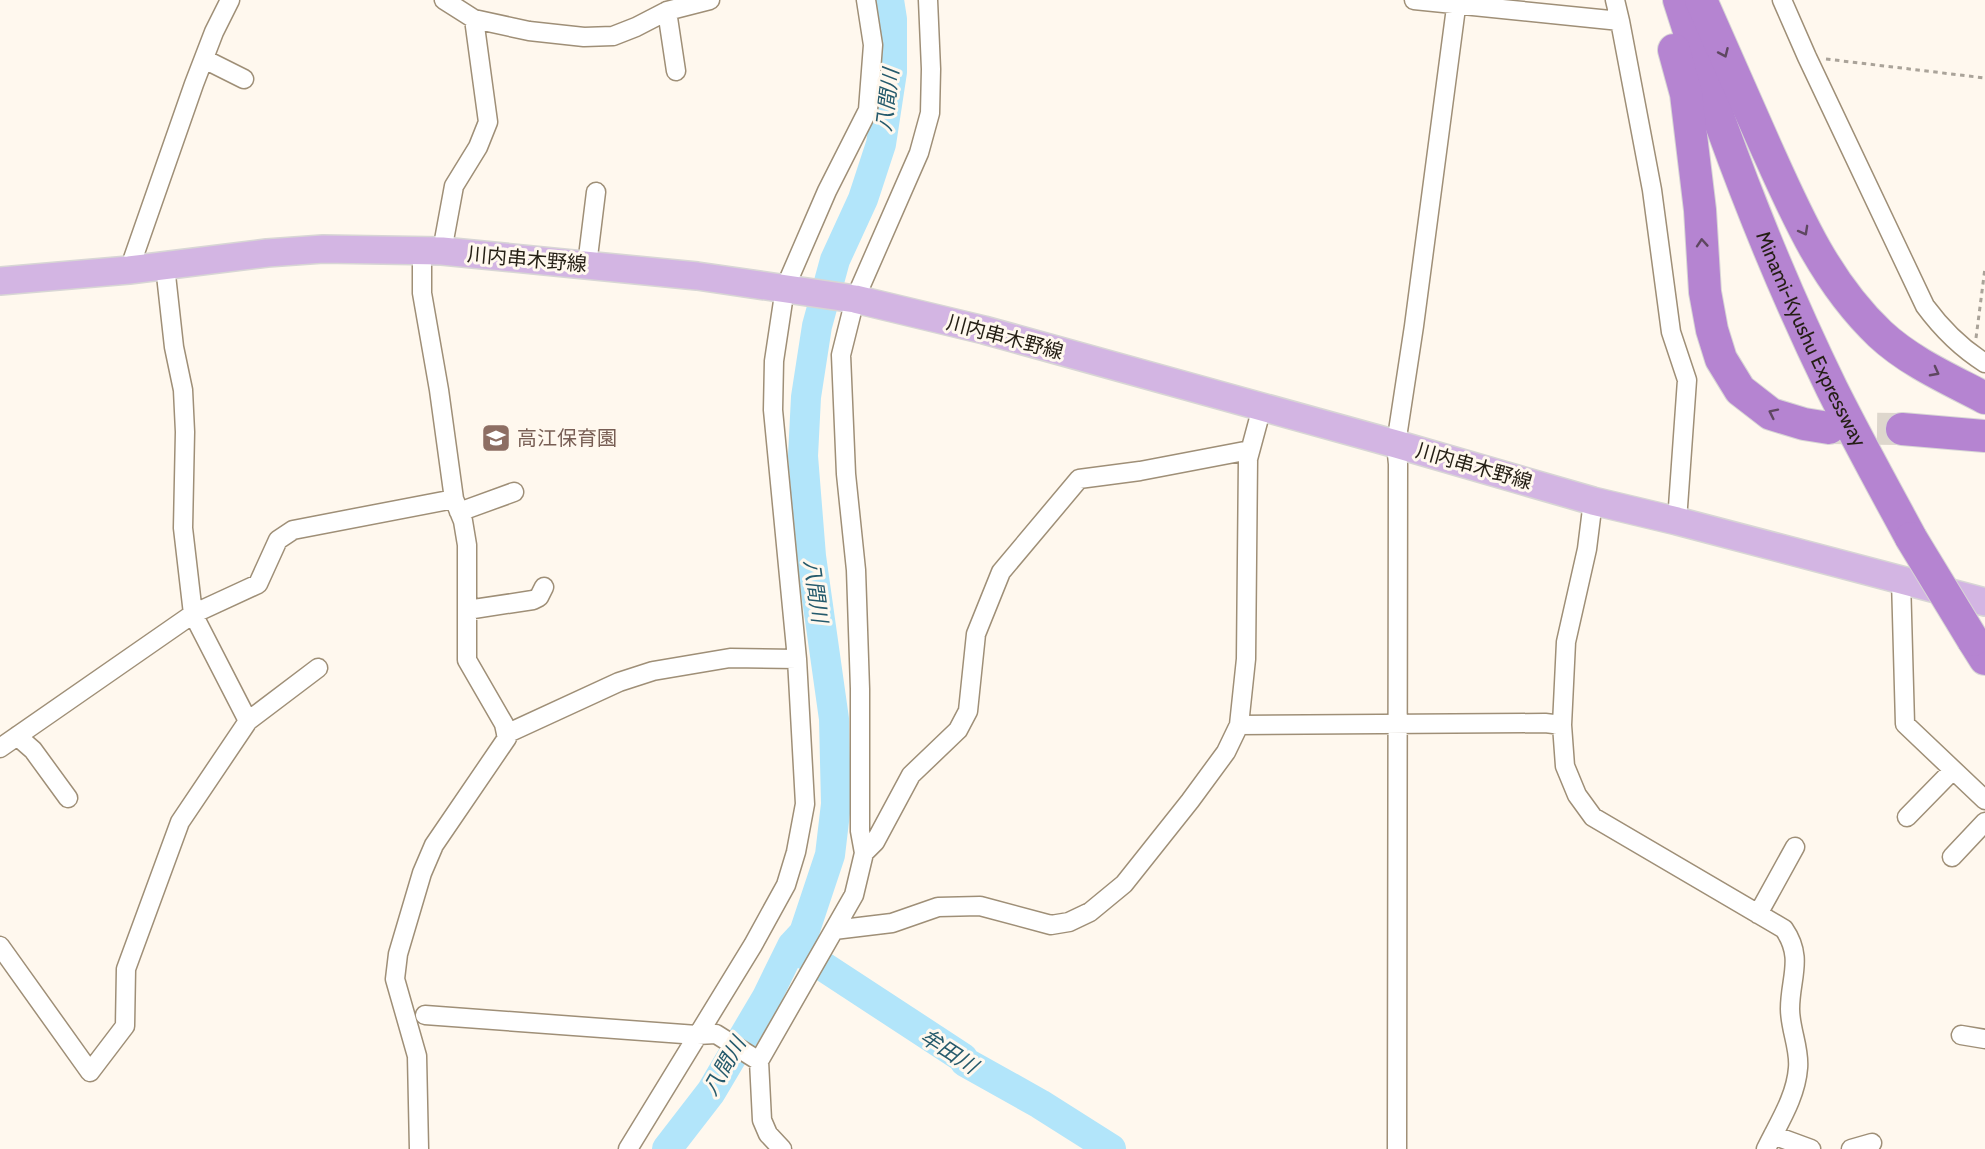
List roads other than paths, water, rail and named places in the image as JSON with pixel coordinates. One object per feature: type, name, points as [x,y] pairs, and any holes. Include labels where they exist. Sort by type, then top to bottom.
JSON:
[{"type":"highway","points":[[1661,0],[1686,94],[1700,210],[1705,292],[1712,330],[1721,359],[1740,390],[1771,414],[1804,424],[1829,428]]},
{"type":"highway","name":"Minami-Kyushu Expressway","points":[[1678,0],[1734,162],[1771,253],[1832,389],[1911,538],[1979,649]]},
{"type":"highway","points":[[1701,0],[1801,225],[1829,272],[1848,298],[1881,335],[1917,362],[1985,398]]},
{"type":"highway","points":[[1902,429],[1985,436]]},
{"type":"main road","name":"川内串木野線","points":[[0,281],[323,249],[432,251],[697,276],[855,298],[995,333],[1593,501],[1677,520],[1985,602]]},
{"type":"street","points":[[129,270],[214,32],[230,0]]},
{"type":"street","points":[[444,0],[474,20],[529,31],[584,37],[613,36],[667,11],[710,0]]},
{"type":"street","points":[[628,1149],[786,885],[796,852],[805,804],[797,659],[773,410],[774,361],[785,288],[828,191],[868,110],[873,45],[866,0]]},
{"type":"street","points":[[782,1149],[768,1134],[762,1120],[755,1058],[854,895],[864,853],[860,831],[860,689],[856,570],[846,474],[840,355],[855,298],[919,153],[930,112],[928,0]]},
{"type":"street","points":[[1414,0],[1620,21]]},
{"type":"street","points":[[1615,0],[1652,190],[1671,332],[1687,380],[1677,520]]},
{"type":"street","points":[[1782,0],[1926,306],[1942,329],[1979,359]]},
{"type":"street","points":[[1397,1149],[1398,464],[1396,444],[1414,326],[1456,3]]},
{"type":"street","points":[[667,11],[676,70]]},
{"type":"street","points":[[419,1149],[417,1056],[395,979],[398,954],[422,873],[434,845],[507,738],[504,724],[467,660],[467,545],[457,505],[422,293],[432,251],[454,186],[478,147],[488,122],[474,20]]},
{"type":"street","points":[[204,59],[244,79]]},
{"type":"street","points":[[587,265],[596,192]]},
{"type":"street","points":[[165,266],[174,347],[183,390],[185,432],[183,528],[193,614],[248,721]]},
{"type":"street","points":[[834,930],[892,923],[938,907],[980,906],[1051,925],[1069,922],[1090,912],[1124,884],[1226,752],[1239,725],[1246,659],[1248,459],[1262,407]]},
{"type":"street","points":[[864,853],[875,842],[911,775],[958,730],[968,711],[976,634],[1001,572],[1079,478],[1140,471],[1250,450]]},
{"type":"street","points":[[0,748],[193,614],[258,584],[278,540],[293,530],[457,505],[514,492]]},
{"type":"street","points":[[1593,501],[1587,549],[1566,642],[1562,725],[1565,766],[1576,795],[1593,817],[1785,929],[1793,942],[1795,963],[1790,1010],[1799,1067],[1792,1096],[1769,1142],[1811,1149]]},
{"type":"street","points":[[1901,579],[1905,724],[1985,800]]},
{"type":"street","points":[[467,610],[533,600],[539,597],[544,587]]},
{"type":"street","points":[[506,734],[620,682],[653,671],[730,658],[797,659]]},
{"type":"street","points":[[0,946],[90,1072],[125,1026],[126,969],[180,822],[248,721],[318,668]]},
{"type":"street","points":[[1239,725],[1545,723],[1562,725]]},
{"type":"street","points":[[17,736],[33,750],[68,798]]},
{"type":"street","points":[[1907,817],[1953,770]]},
{"type":"street","points":[[1952,856],[1985,822]]},
{"type":"street","points":[[1758,914],[1795,847]]},
{"type":"street","points":[[425,1015],[697,1035],[716,1034],[755,1058]]},
{"type":"street","points":[[1961,1035],[1985,1040]]},
{"type":"street","points":[[1851,1149],[1872,1143]]},
{"type":"waterway","name":"八間川","points":[[667,1149],[711,1092],[767,997],[792,946],[804,933],[830,855],[836,804],[834,719],[811,556],[803,456],[806,397],[817,326],[835,260],[863,199],[881,144],[892,72],[892,19],[889,0]]},
{"type":"waterway","name":"牟田川","points":[[792,946],[963,1058],[965,1062],[1040,1104],[1111,1149]]},
{"type":"tunnel","points":[[1829,428],[1902,429]]},
{"type":"place","name":"高江保育園","points":[[496,438]]}]
